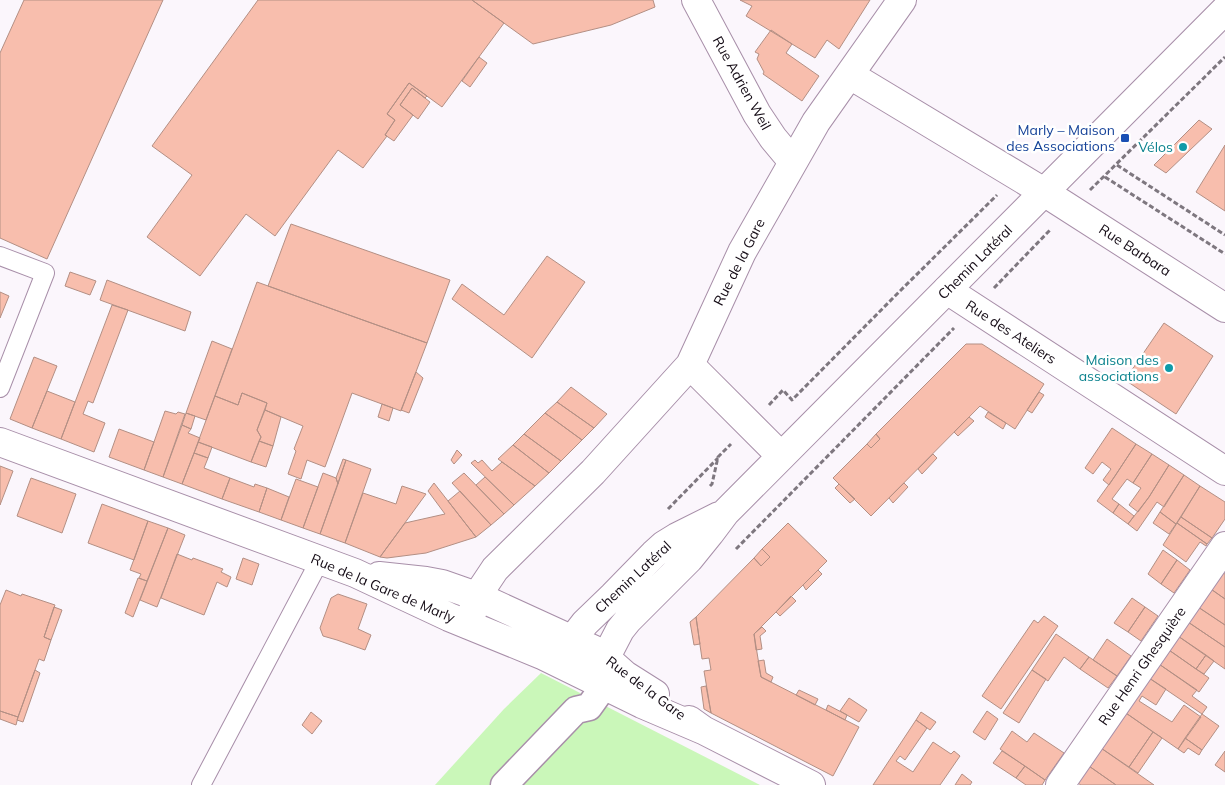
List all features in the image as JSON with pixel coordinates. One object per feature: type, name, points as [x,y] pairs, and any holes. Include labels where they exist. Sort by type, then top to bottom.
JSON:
[{"type":"street","name":"Rue Adrien Weil","points":[[696,0],[757,114],[773,138],[793,162]]},
{"type":"street","name":"Rue de la Gare","points":[[467,624],[483,588],[501,563],[593,472],[690,365],[742,252],[816,122],[902,0]]},
{"type":"street","name":"Chemin Latéral","points":[[601,674],[620,630],[689,559],[725,513],[1225,10]]},
{"type":"street","name":"Rue Barbara","points":[[850,75],[1044,192],[1225,308]]},
{"type":"street","name":"Rue des Ateliers","points":[[947,290],[1225,472]]},
{"type":"street","points":[[690,365],[781,456]]},
{"type":"street","name":"Rue de la Gare de Marly","points":[[0,442],[356,573],[449,617],[562,665],[601,674],[642,704],[703,730],[811,785]]},
{"type":"street","name":"Chemin Latéral","points":[[562,665],[585,623],[654,554],[677,537],[725,513]]},
{"type":"street","name":"Rue Henri Ghesquière","points":[[1060,785],[1225,546]]},
{"type":"street","name":"Rue de la Gare","points":[[356,573],[426,581],[453,587],[479,596],[591,648],[601,674]]},
{"type":"street","points":[[504,785],[576,710],[589,707],[601,674]]},
{"type":"lane","points":[[0,256],[45,273],[0,388]]},
{"type":"lane","points":[[200,785],[320,560]]},
{"type":"path","points":[[736,549],[1071,209],[1225,57]]},
{"type":"path","points":[[1117,165],[1225,235]]},
{"type":"path","points":[[1104,177],[1225,254]]},
{"type":"path","points":[[664,512],[783,390],[792,400],[985,207]]},
{"type":"path","points":[[706,490],[712,484],[718,458]]},
{"type":"green space","points":[[541,673],[760,785],[435,785],[504,709]]},
{"type":"building","points":[[24,0],[163,0],[47,259],[0,238],[0,53]]},
{"type":"building","points":[[258,0],[472,0],[504,23],[442,107],[409,83],[387,114],[395,120],[385,135],[387,136],[363,168],[338,150],[275,236],[246,214],[200,276],[147,237],[192,175],[152,146]]},
{"type":"building","points":[[472,0],[653,0],[655,7],[611,25],[533,44]]},
{"type":"building","points":[[740,0],[870,0],[839,49],[827,40],[815,58],[746,16],[752,6]]},
{"type":"building","points":[[771,30],[792,44],[786,53],[819,76],[802,101],[763,74],[764,72],[757,59],[759,54],[755,52]]},
{"type":"building","points":[[479,57],[487,63],[470,87],[462,81]]},
{"type":"building","points":[[409,83],[427,96],[425,98],[412,88],[400,105],[413,115],[394,141],[385,135],[395,120],[387,114]]},
{"type":"building","points":[[412,88],[430,102],[418,119],[400,105]]},
{"type":"building","name":"Vélos","points":[[1199,120],[1212,129],[1166,173],[1154,165]]},
{"type":"building","points":[[1225,145],[1225,211],[1196,192]]},
{"type":"building","points":[[291,224],[450,280],[427,343],[268,286]]},
{"type":"building","points":[[547,256],[585,282],[532,358],[452,299],[462,284],[504,315]]},
{"type":"building","points":[[70,272],[96,281],[90,295],[65,286]]},
{"type":"building","points":[[107,280],[191,312],[185,331],[100,300]]},
{"type":"building","points":[[257,282],[427,343],[401,411],[352,393],[325,467],[307,460],[301,479],[288,474],[296,451],[294,449],[303,426],[265,410],[267,403],[242,393],[238,405],[215,396]]},
{"type":"building","points":[[0,292],[9,296],[0,318]]},
{"type":"building","points":[[112,305],[128,310],[93,403],[88,401],[83,414],[105,423],[94,452],[61,439]]},
{"type":"building","name":"Maison des associations","points":[[1164,323],[1213,356],[1176,414],[1125,380]]},
{"type":"building","points":[[212,341],[232,349],[206,420],[186,413]]},
{"type":"building","points":[[966,344],[982,344],[1044,384],[1015,429],[980,406],[871,516],[833,478],[867,444],[871,448],[880,439],[876,434]]},
{"type":"building","points":[[34,357],[57,366],[32,428],[10,419]]},
{"type":"building","points":[[416,372],[423,378],[409,413],[401,410]]},
{"type":"building","points":[[571,387],[607,414],[594,428],[557,402]]},
{"type":"building","points":[[47,391],[75,402],[61,439],[32,428]]},
{"type":"building","points":[[1039,392],[1044,395],[1032,413],[1027,410]]},
{"type":"building","points":[[242,393],[267,403],[257,430],[261,437],[251,462],[198,442],[215,396],[238,405]]},
{"type":"building","points":[[557,402],[594,428],[582,440],[545,413]]},
{"type":"building","points":[[382,404],[393,408],[389,421],[378,417]]},
{"type":"building","points":[[265,410],[281,417],[273,446],[259,441],[261,437],[257,430]]},
{"type":"building","points":[[165,411],[185,414],[163,477],[144,470]]},
{"type":"building","points":[[988,412],[1006,423],[1003,429],[985,417]]},
{"type":"building","points":[[186,413],[195,416],[191,429],[182,425]]},
{"type":"building","points":[[545,413],[582,440],[561,461],[524,434]]},
{"type":"building","points":[[969,417],[974,421],[958,436],[954,432]]},
{"type":"building","points":[[182,425],[191,429],[188,433],[200,438],[182,484],[163,477]]},
{"type":"building","points":[[1112,428],[1136,444],[1109,485],[1103,480],[1111,469],[1102,462],[1093,474],[1085,468]]},
{"type":"building","points":[[119,429],[154,442],[144,470],[109,457]]},
{"type":"building","points":[[524,434],[561,461],[549,473],[513,445]]},
{"type":"building","points":[[876,434],[880,439],[871,448],[867,444]]},
{"type":"building","points":[[259,441],[273,446],[266,467],[251,462]]},
{"type":"building","points":[[198,442],[212,447],[208,458],[194,453]]},
{"type":"building","points":[[1136,444],[1152,454],[1133,483],[1127,479],[1112,499],[1119,504],[1113,513],[1097,501]]},
{"type":"building","points":[[513,445],[549,473],[535,486],[498,459]]},
{"type":"building","points":[[457,450],[462,455],[454,464],[451,460]]},
{"type":"building","points":[[194,453],[208,458],[204,468],[230,478],[222,499],[182,484]]},
{"type":"building","points":[[933,454],[937,458],[922,474],[918,469]]},
{"type":"building","points":[[1152,454],[1169,465],[1138,512],[1129,505],[1141,488],[1133,483]]},
{"type":"building","points":[[343,459],[346,460],[338,484],[336,478]]},
{"type":"building","points":[[346,460],[371,469],[345,543],[320,534]]},
{"type":"building","points":[[475,460],[478,463],[482,460],[492,471],[502,462],[535,486],[514,505],[471,463]]},
{"type":"building","points":[[1169,465],[1184,475],[1164,507],[1157,502],[1137,531],[1128,524],[1149,497]]},
{"type":"building","points":[[0,466],[13,471],[0,505]]},
{"type":"building","points":[[323,473],[336,478],[338,484],[320,534],[303,528]]},
{"type":"building","points":[[464,473],[504,514],[491,525],[452,483]]},
{"type":"building","points":[[1184,475],[1200,486],[1176,524],[1160,512]]},
{"type":"building","points":[[485,477],[514,505],[504,514],[476,485]]},
{"type":"building","points":[[31,478],[76,494],[62,533],[17,516]]},
{"type":"building","points":[[230,478],[254,487],[255,484],[267,488],[259,512],[222,499]]},
{"type":"building","points":[[296,479],[318,487],[303,528],[281,520]]},
{"type":"building","points":[[434,483],[476,537],[426,553],[387,558],[380,557],[405,523],[445,514],[428,491]]},
{"type":"building","points":[[904,483],[908,487],[893,503],[889,498]]},
{"type":"building","points":[[839,484],[855,499],[850,503],[835,488]]},
{"type":"building","points":[[402,486],[426,494],[380,557],[345,543],[363,493],[396,504]]},
{"type":"building","points":[[1200,486],[1225,502],[1225,519],[1212,538],[1181,517]]},
{"type":"building","points":[[267,488],[289,497],[281,520],[259,512]]},
{"type":"building","points":[[460,491],[491,525],[476,537],[448,501]]},
{"type":"building","points":[[102,504],[148,521],[134,560],[88,543]]},
{"type":"building","points":[[1119,504],[1134,516],[1128,524],[1113,513]]},
{"type":"building","points":[[1160,512],[1176,524],[1169,534],[1153,523]]},
{"type":"building","points":[[1181,517],[1212,538],[1207,544],[1177,523]]},
{"type":"building","points":[[148,521],[168,528],[147,581],[139,578],[141,574],[130,570]]},
{"type":"building","points":[[788,523],[827,561],[754,634],[761,677],[859,727],[833,776],[711,713],[704,671],[711,670],[709,658],[702,659],[696,617],[754,558],[761,566],[770,557],[762,549]]},
{"type":"building","points":[[1177,523],[1207,544],[1206,546],[1200,542],[1186,562],[1163,545]]},
{"type":"building","points":[[168,528],[185,535],[157,607],[140,600]]},
{"type":"building","points":[[762,549],[770,557],[761,566],[754,558]]},
{"type":"building","points":[[1163,550],[1177,560],[1161,584],[1148,574]]},
{"type":"building","points":[[177,554],[223,569],[221,572],[231,577],[227,587],[217,582],[204,615],[161,598]]},
{"type":"building","points":[[243,558],[259,564],[252,585],[236,579]]},
{"type":"building","points":[[1177,560],[1190,570],[1174,593],[1161,584]]},
{"type":"building","points":[[818,570],[822,574],[806,590],[803,585]]},
{"type":"building","points":[[1219,570],[1225,574],[1225,599],[1208,587]]},
{"type":"building","points":[[138,578],[147,581],[133,617],[125,613]]},
{"type":"building","points":[[1208,587],[1225,599],[1225,625],[1195,605]]},
{"type":"building","points":[[6,590],[55,605],[44,637],[51,640],[44,661],[39,659],[18,717],[0,711],[0,605]]},
{"type":"building","points":[[338,594],[367,604],[358,629],[371,635],[365,650],[323,636],[320,628],[331,598]]},
{"type":"building","points":[[791,596],[796,601],[780,616],[776,612]]},
{"type":"building","points":[[1132,598],[1145,607],[1128,632],[1114,623]]},
{"type":"building","points":[[1195,605],[1225,625],[1225,647],[1185,620]]},
{"type":"building","points":[[54,607],[62,610],[51,640],[44,637]]},
{"type":"building","points":[[1145,607],[1158,616],[1141,641],[1128,632]]},
{"type":"building","points":[[1044,616],[1058,626],[1001,709],[982,696],[1034,620],[1038,623]]},
{"type":"building","points":[[696,617],[700,644],[694,645],[690,622]]},
{"type":"building","points":[[1185,620],[1225,647],[1225,669],[1175,634]]},
{"type":"building","points":[[762,627],[766,631],[760,636],[762,649],[756,650],[754,634]]},
{"type":"building","points":[[1056,634],[1089,657],[1080,669],[1064,657],[1048,681],[1032,670]]},
{"type":"building","points":[[1175,634],[1206,655],[1196,669],[1166,648]]},
{"type":"building","points":[[1107,639],[1131,656],[1117,676],[1093,660]]},
{"type":"building","points":[[1166,648],[1209,678],[1199,692],[1156,662]]},
{"type":"building","points":[[1206,655],[1214,661],[1204,674],[1196,669]]},
{"type":"building","points":[[1089,657],[1117,676],[1108,688],[1080,669]]},
{"type":"building","points":[[764,660],[766,673],[773,677],[771,682],[761,677],[758,661]]},
{"type":"building","points":[[1156,662],[1197,690],[1192,696],[1207,707],[1202,714],[1146,676]]},
{"type":"building","points":[[35,670],[40,673],[23,722],[17,720]]},
{"type":"building","points":[[1032,670],[1046,679],[1019,723],[1003,713]]},
{"type":"building","points":[[1146,676],[1166,689],[1156,705],[1142,696],[1139,701],[1172,722],[1184,705],[1201,717],[1178,749],[1123,711]]},
{"type":"building","points":[[706,686],[711,713],[704,709],[701,687]]},
{"type":"building","points":[[799,690],[818,699],[815,705],[796,695]]},
{"type":"building","points":[[849,698],[867,710],[859,722],[840,711]]},
{"type":"building","points":[[828,705],[847,715],[845,720],[826,710]]},
{"type":"building","points":[[0,711],[18,717],[16,725],[0,719]]},
{"type":"building","points":[[987,711],[998,719],[985,740],[973,732]]},
{"type":"building","points":[[1123,711],[1153,732],[1129,767],[1098,746]]},
{"type":"building","points":[[311,712],[322,721],[312,734],[302,725]]},
{"type":"building","points":[[921,712],[936,722],[930,730],[916,720]]},
{"type":"building","points":[[1202,714],[1219,726],[1202,750],[1185,738]]},
{"type":"building","points":[[916,720],[927,728],[905,760],[900,756],[896,761],[913,772],[933,742],[951,754],[954,751],[960,756],[940,785],[873,785]]},
{"type":"building","points":[[1012,731],[1027,742],[1034,733],[1064,753],[1045,780],[1000,749]]},
{"type":"building","points":[[1153,732],[1162,738],[1138,773],[1129,767]]},
{"type":"building","points":[[1185,738],[1202,750],[1199,755],[1188,748],[1184,753],[1178,749]]},
{"type":"building","points":[[1098,746],[1154,785],[1116,785],[1086,764]]},
{"type":"building","points":[[1002,751],[1025,766],[1016,778],[993,763]]},
{"type":"building","points":[[1225,751],[1225,772],[1215,765]]},
{"type":"building","points":[[1086,764],[1116,785],[1081,785],[1074,781]]},
{"type":"building","points":[[1025,766],[1045,780],[1042,785],[1026,785],[1016,778]]},
{"type":"building","points":[[962,774],[972,782],[970,785],[955,785]]},
{"type":"place","name":"Marly – Maison des Associations","points":[[1125,138]]},
{"type":"place","name":"Vélos","points":[[1183,147]]},
{"type":"place","name":"Maison des associations","points":[[1169,368]]}]
